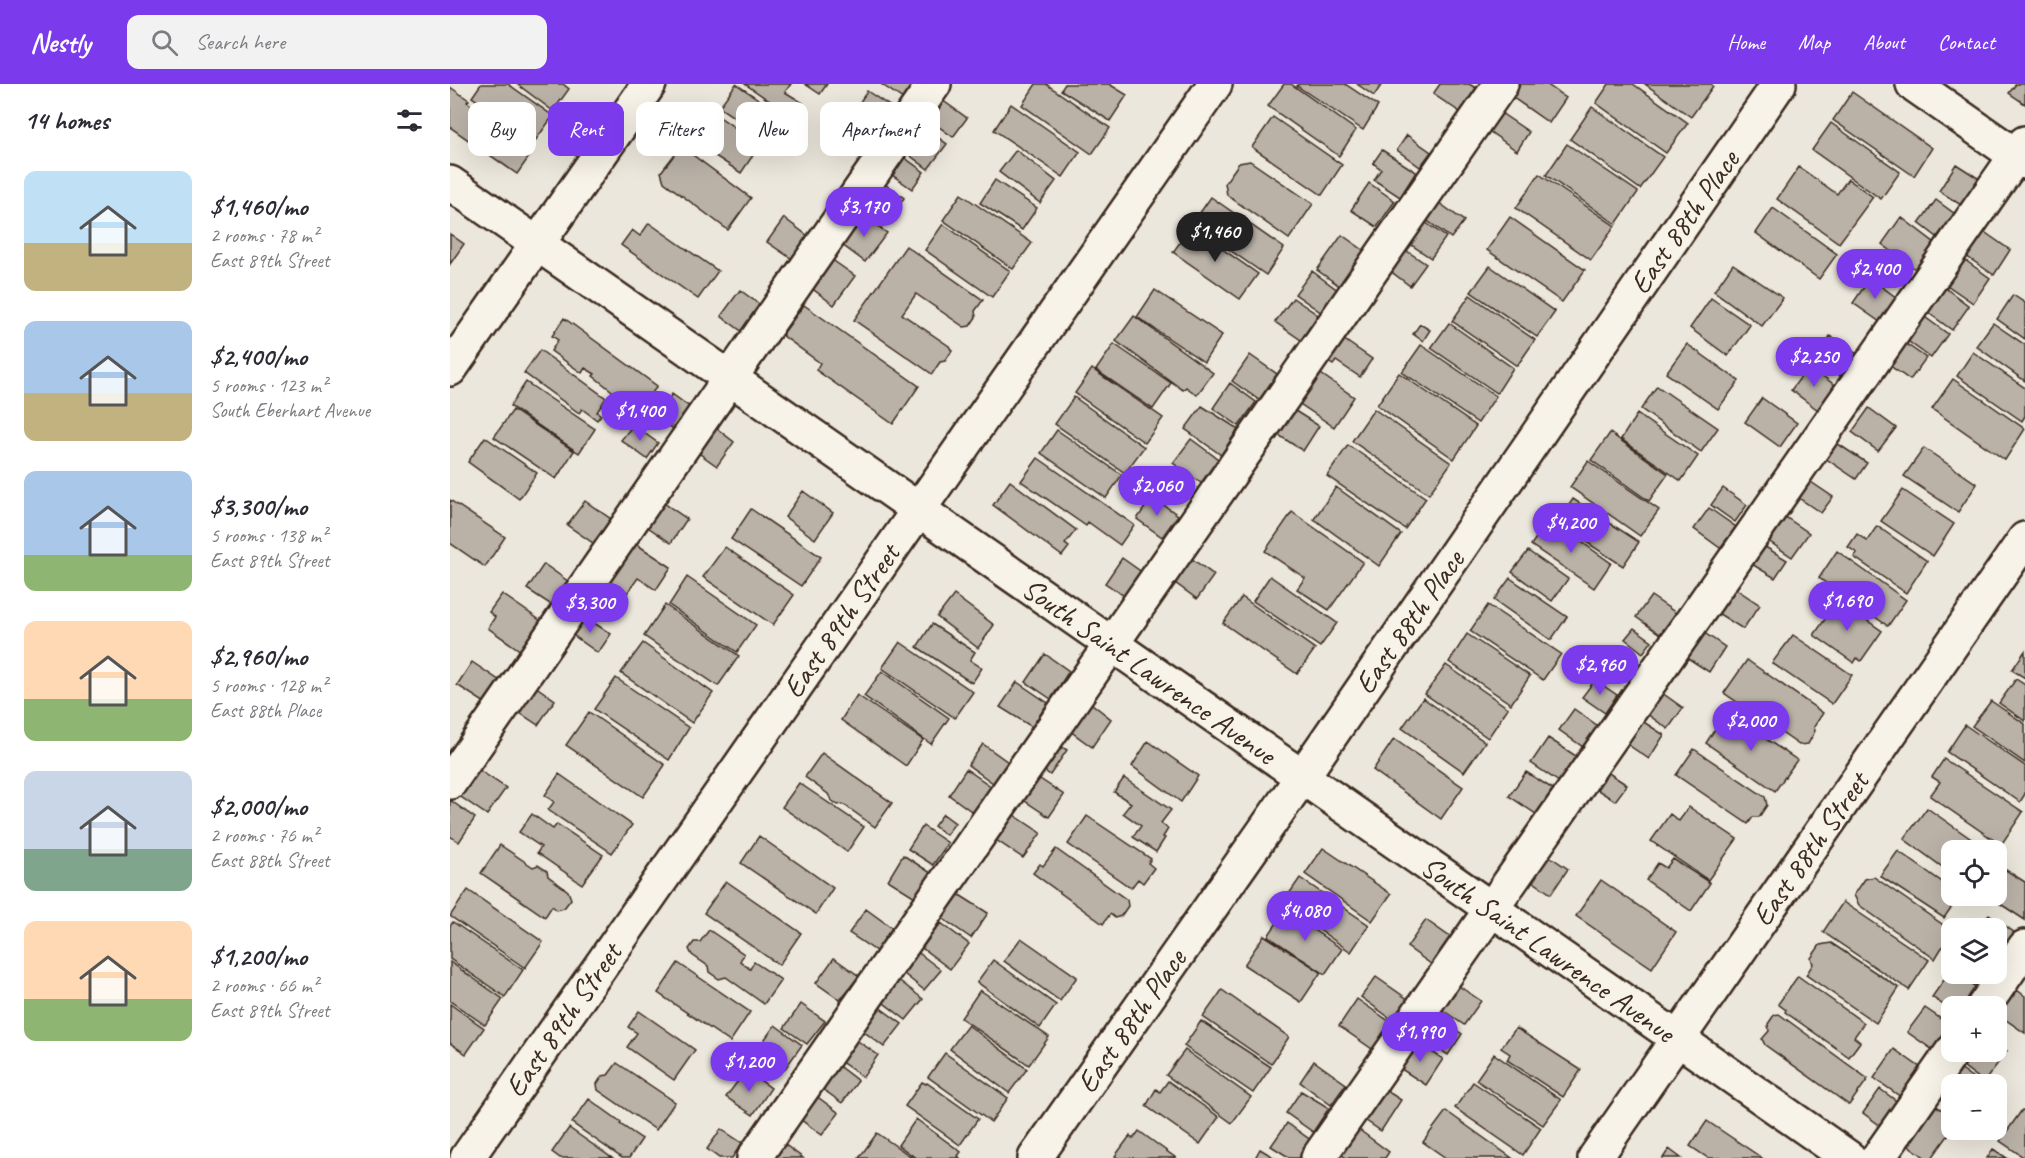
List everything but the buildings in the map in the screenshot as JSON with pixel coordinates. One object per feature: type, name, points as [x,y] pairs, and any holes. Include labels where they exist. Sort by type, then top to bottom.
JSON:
[{"type":"street","points":[[450,369],[649,84]]},
{"type":"street","points":[[450,782],[934,84]]},
{"type":"street","name":"East 89th Street","points":[[467,1158],[1215,84]]},
{"type":"street","points":[[754,1158],[1501,84]]},
{"type":"street","name":"East 88th Place","points":[[1035,1158],[1302,777],[1779,84]]},
{"type":"street","points":[[1318,1158],[2022,154],[1913,84]]},
{"type":"street","name":"South Saint Lawrence Avenue","points":[[450,183],[1849,1158]]},
{"type":"street","name":"East 88th Street","points":[[1595,1158],[2025,539]]},
{"type":"street","points":[[1991,996],[2025,947]]},
{"type":"street","points":[[1878,1158],[1945,1062]]}]
